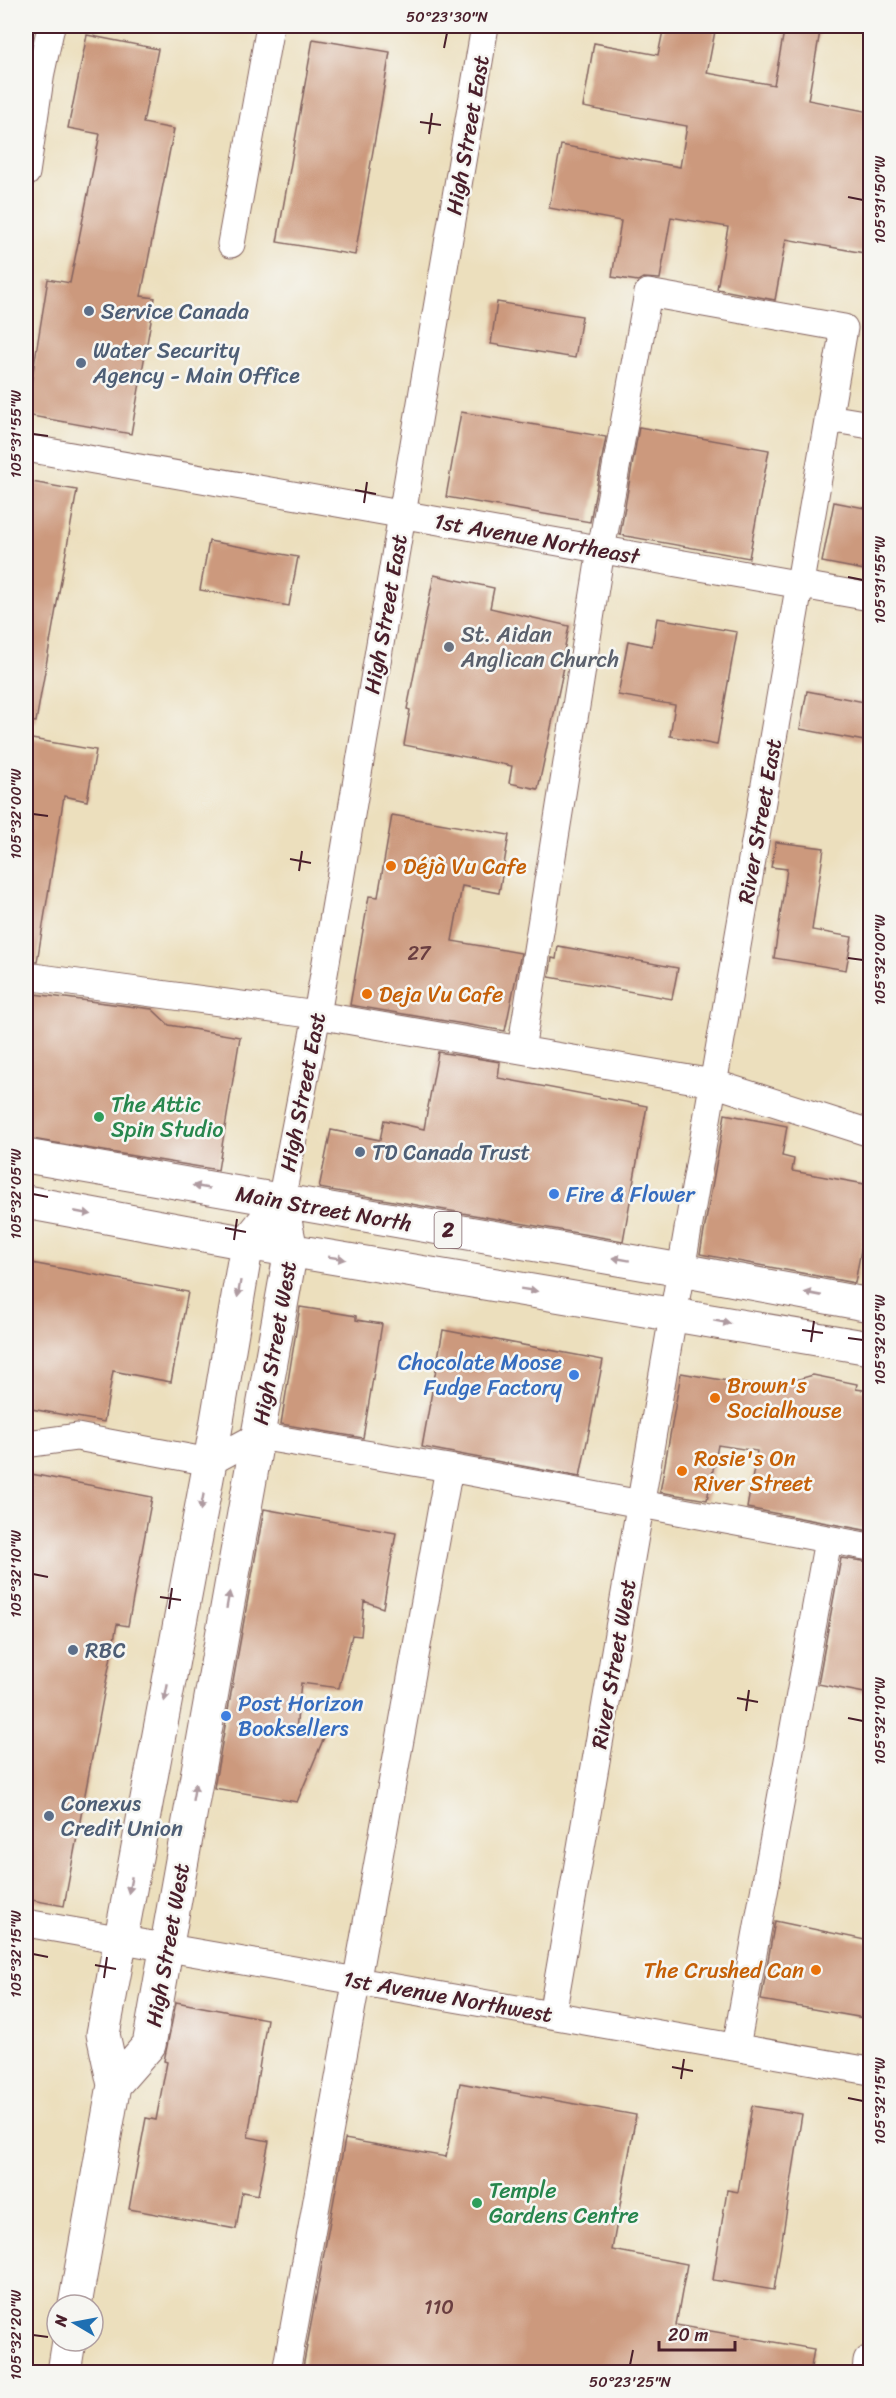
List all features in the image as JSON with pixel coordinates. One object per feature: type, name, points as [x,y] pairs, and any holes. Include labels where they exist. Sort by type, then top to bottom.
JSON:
[{"type":"main road","name":"Main Street North","points":[[26,1156],[870,1305]]},
{"type":"main road","name":"High Street West","points":[[77,2293],[114,2085],[103,2034],[210,1462],[247,1243],[281,1201]]},
{"type":"main road","name":"High Street West","points":[[114,2085],[149,2045],[291,1250],[281,1201]]},
{"type":"main road","name":"Main Street North","points":[[26,1202],[247,1243],[870,1348]]},
{"type":"main road","points":[[64,2373],[67,2353]]},
{"type":"main road","points":[[869,2373],[870,2362]]},
{"type":"street","points":[[26,173],[41,72],[51,26]]},
{"type":"street","points":[[231,244],[270,26]]},
{"type":"street","name":"High Street East","points":[[281,1201],[317,1015],[485,26]]},
{"type":"street","name":"River Street East","points":[[601,550],[648,293],[844,328],[674,1314]]},
{"type":"street","points":[[828,418],[870,425]]},
{"type":"street","name":"1st Avenue Northeast","points":[[26,448],[870,597]]},
{"type":"street","points":[[521,1050],[601,550]]},
{"type":"street","points":[[26,976],[317,1015],[714,1083],[870,1133]]},
{"type":"street","name":"River Street West","points":[[552,2015],[674,1314]]},
{"type":"street","points":[[26,1444],[77,1437],[210,1462],[258,1436],[449,1468],[870,1548]]},
{"type":"street","points":[[286,2373],[449,1468]]},
{"type":"street","points":[[736,2047],[828,1540]]},
{"type":"street","name":"1st Avenue Northwest","points":[[26,1923],[870,2071]]},
{"type":"building","points":[[664,26],[716,26],[707,73],[774,85],[785,26],[821,26],[808,100],[870,112],[870,254],[786,239],[775,300],[717,289],[728,227],[671,217],[660,279],[643,278],[638,281],[612,277],[621,221],[549,208],[561,145],[680,167],[687,126],[583,107],[594,43],[658,55]]},
{"type":"building","points":[[87,35],[158,49],[143,123],[174,129],[141,296],[155,298],[131,434],[26,415],[48,279],[70,283],[100,134],[68,128]]},
{"type":"building","points":[[313,39],[390,52],[355,255],[277,242]]},
{"type":"building","points":[[497,302],[582,316],[575,358],[491,344]]},
{"type":"building","points":[[461,412],[606,437],[590,522],[446,497]]},
{"type":"building","points":[[639,427],[769,450],[749,558],[620,535]]},
{"type":"building","points":[[26,481],[77,490],[36,722],[26,721]]},
{"type":"building","points":[[834,502],[870,509],[870,571],[822,562]]},
{"type":"building","points":[[209,541],[298,557],[289,606],[200,590]]},
{"type":"building","points":[[434,575],[494,588],[490,608],[569,626],[562,661],[565,662],[538,789],[509,783],[512,766],[404,745],[410,710],[407,709]]},
{"type":"building","points":[[657,618],[737,632],[717,745],[670,736],[675,705],[618,695],[628,641],[652,646]]},
{"type":"building","points":[[807,691],[870,703],[870,742],[800,729]]},
{"type":"building","points":[[26,738],[96,750],[87,801],[64,796],[37,962],[26,961]]},
{"type":"building","points":[[392,815],[509,835],[499,893],[462,886],[452,941],[521,953],[505,1031],[350,1005],[369,896],[378,897]]},
{"type":"building","points":[[776,842],[824,848],[812,930],[852,937],[846,970],[774,958],[787,869],[771,867]]},
{"type":"building","points":[[558,946],[678,968],[672,999],[549,977],[552,958],[556,959]]},
{"type":"building","points":[[26,993],[152,1009],[169,1025],[240,1037],[218,1170],[26,1138]]},
{"type":"building","points":[[438,1052],[500,1062],[498,1078],[647,1106],[623,1241],[319,1188],[331,1130],[380,1140],[384,1120],[424,1129]]},
{"type":"building","points":[[725,1114],[787,1126],[782,1156],[794,1159],[792,1171],[870,1185],[870,1200],[855,1283],[700,1254]]},
{"type":"building","points":[[26,1262],[188,1292],[171,1382],[113,1371],[104,1422],[26,1408]]},
{"type":"building","points":[[300,1307],[356,1316],[356,1320],[382,1324],[363,1438],[281,1424]]},
{"type":"building","points":[[443,1330],[603,1360],[580,1477],[422,1447]]},
{"type":"building","points":[[681,1373],[768,1388],[813,1375],[857,1384],[856,1389],[870,1391],[870,1531],[747,1508],[757,1451],[718,1445],[707,1500],[660,1492]]},
{"type":"building","points":[[26,1473],[152,1497],[128,1626],[117,1624],[64,1906],[26,1899]]},
{"type":"building","points":[[264,1509],[396,1533],[383,1608],[364,1601],[361,1636],[352,1635],[339,1688],[301,1683],[296,1730],[325,1735],[297,1802],[214,1788]]},
{"type":"building","points":[[841,1558],[870,1562],[870,1694],[818,1684]]},
{"type":"building","name":"The Crushed Can","points":[[775,1921],[870,1941],[870,2019],[761,2000]]},
{"type":"building","points":[[176,2002],[267,2019],[248,2137],[269,2141],[258,2195],[242,2192],[236,2229],[129,2209],[146,2118],[156,2120],[167,2062],[164,2061]]},
{"type":"building","name":"Temple Gardens Centre","points":[[460,2083],[636,2115],[612,2250],[687,2264],[676,2325],[814,2349],[810,2373],[302,2373],[345,2139],[446,2157]]},
{"type":"building","points":[[752,2106],[802,2114],[774,2290],[713,2280],[727,2190],[738,2192]]},
{"type":"place","name":"Service Canada","points":[[89,311]]},
{"type":"place","name":"Water Security Agency - Main Office","points":[[81,363]]},
{"type":"place","name":"St. Aidan Anglican Church","points":[[449,647]]},
{"type":"place","name":"Déjà Vu Cafe","points":[[391,866]]},
{"type":"place","name":"Deja Vu Cafe","points":[[367,994]]},
{"type":"place","name":"The Attic Spin Studio","points":[[99,1117]]},
{"type":"place","name":"TD Canada Trust","points":[[360,1152]]},
{"type":"place","name":"Fire & Flower","points":[[554,1194]]},
{"type":"place","name":"Chocolate Moose Fudge Factory","points":[[574,1375]]},
{"type":"place","name":"Brown's Socialhouse","points":[[715,1398]]},
{"type":"place","name":"Rosie's On River Street","points":[[682,1471]]},
{"type":"place","name":"RBC","points":[[73,1650]]},
{"type":"place","name":"Post Horizon Booksellers","points":[[226,1716]]},
{"type":"place","name":"Conexus Credit Union","points":[[49,1816]]},
{"type":"place","name":"The Crushed Can","points":[[816,1970]]},
{"type":"place","name":"Temple Gardens Centre","points":[[477,2203]]}]
